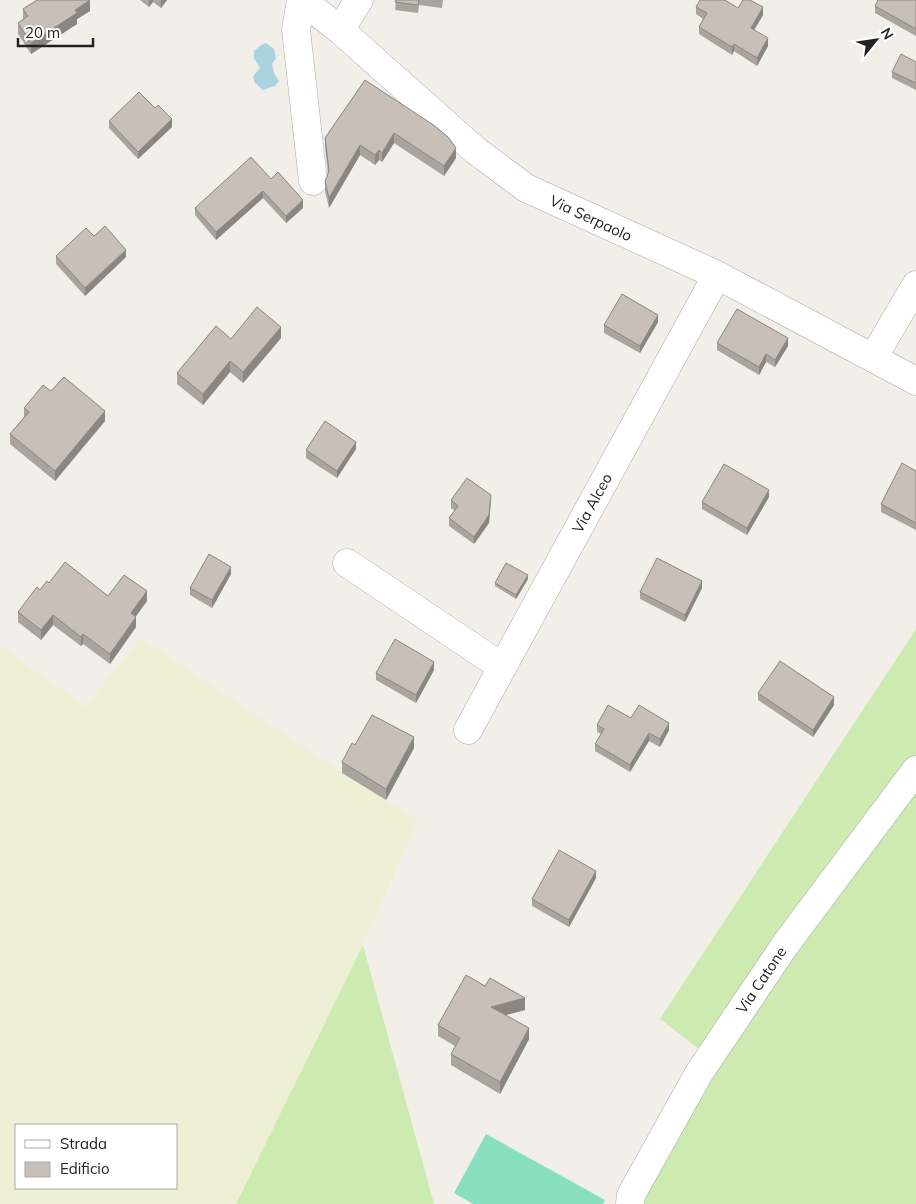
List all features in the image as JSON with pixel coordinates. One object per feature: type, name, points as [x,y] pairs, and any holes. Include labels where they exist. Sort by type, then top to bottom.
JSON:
[{"type":"street","name":"Via Serpaolo","points":[[302,0],[340,30],[475,150],[526,188],[717,275],[916,381]]},
{"type":"street","points":[[302,0],[296,30],[313,181]]},
{"type":"street","points":[[340,30],[359,0]]},
{"type":"street","name":"Via Alceo","points":[[468,730],[717,275]]},
{"type":"street","points":[[873,358],[916,285]]},
{"type":"street","points":[[347,563],[502,667]]},
{"type":"street","name":"Via Catone","points":[[630,1204],[631,1195],[699,1073],[785,946],[916,770]]},
{"type":"green space","points":[[916,629],[916,758],[699,1049],[660,1019]]},
{"type":"green space","points":[[141,638],[342,773],[418,820],[363,945],[236,1204],[0,1204],[0,645],[85,707]]},
{"type":"green space","points":[[916,784],[916,1204],[642,1204],[715,1067]]},
{"type":"green space","points":[[363,945],[434,1204],[236,1204]]},
{"type":"green space","points":[[486,1134],[605,1200],[603,1204],[473,1204],[454,1193]]},
{"type":"water","points":[[266,43],[274,49],[276,58],[272,64],[274,73],[279,81],[275,86],[263,90],[255,83],[253,76],[260,68],[254,58],[254,51]]},
{"type":"building","points":[[37,0],[90,0],[75,10],[77,13],[31,43],[18,23],[28,16],[23,9]]},
{"type":"building","points":[[396,0],[419,0],[418,5],[395,2]]},
{"type":"building","points":[[700,0],[725,0],[738,8],[743,0],[750,0],[763,7],[751,28],[768,38],[757,58],[734,44],[732,47],[699,27],[707,13],[696,7]]},
{"type":"building","points":[[878,0],[916,0],[916,29],[875,6]]},
{"type":"building","points":[[901,54],[916,62],[916,83],[892,72]]},
{"type":"building","points":[[365,80],[435,126],[448,137],[456,148],[444,166],[394,133],[382,153],[379,150],[375,155],[360,145],[329,198],[325,181],[329,170],[325,138]]},
{"type":"building","points":[[139,92],[155,108],[158,105],[172,119],[138,152],[109,121]]},
{"type":"building","points":[[251,157],[271,179],[278,172],[303,200],[286,216],[263,191],[216,232],[195,208]]},
{"type":"building","points":[[105,226],[126,250],[85,288],[56,256],[86,228],[94,236]]},
{"type":"building","points":[[622,294],[658,315],[640,346],[604,325]]},
{"type":"building","points":[[257,307],[281,327],[243,372],[230,361],[203,394],[177,373],[216,326],[231,339]]},
{"type":"building","points":[[737,309],[788,338],[775,360],[766,354],[759,367],[717,343]]},
{"type":"building","points":[[64,377],[105,411],[55,471],[10,434],[29,412],[24,408],[43,385],[51,391]]},
{"type":"building","points":[[325,421],[356,442],[337,471],[306,450]]},
{"type":"building","points":[[902,463],[916,471],[916,523],[881,504]]},
{"type":"building","points":[[724,464],[769,490],[747,528],[702,502]]},
{"type":"building","points":[[467,478],[491,495],[489,515],[474,537],[449,518],[458,506],[451,500]]},
{"type":"building","points":[[209,554],[231,567],[212,600],[190,588]]},
{"type":"building","points":[[657,558],[702,581],[685,615],[640,592]]},
{"type":"building","points":[[65,562],[108,596],[124,575],[147,591],[131,613],[136,617],[110,654],[83,634],[81,637],[53,615],[41,630],[18,612],[37,587],[40,590],[47,581],[49,583]]},
{"type":"building","points":[[506,563],[528,575],[516,595],[495,583]]},
{"type":"building","points":[[395,639],[434,662],[416,695],[376,673]]},
{"type":"building","points":[[780,661],[834,697],[813,730],[758,693]]},
{"type":"building","points":[[608,705],[631,718],[639,705],[669,723],[660,739],[649,733],[630,765],[595,744],[604,729],[597,725]]},
{"type":"building","points":[[372,715],[414,737],[386,789],[342,762],[352,743],[355,745]]},
{"type":"building","points":[[559,850],[596,871],[569,920],[532,899]]},
{"type":"building","points":[[466,975],[485,986],[490,978],[525,998],[491,1007],[529,1028],[500,1082],[451,1054],[460,1038],[438,1025]]}]
